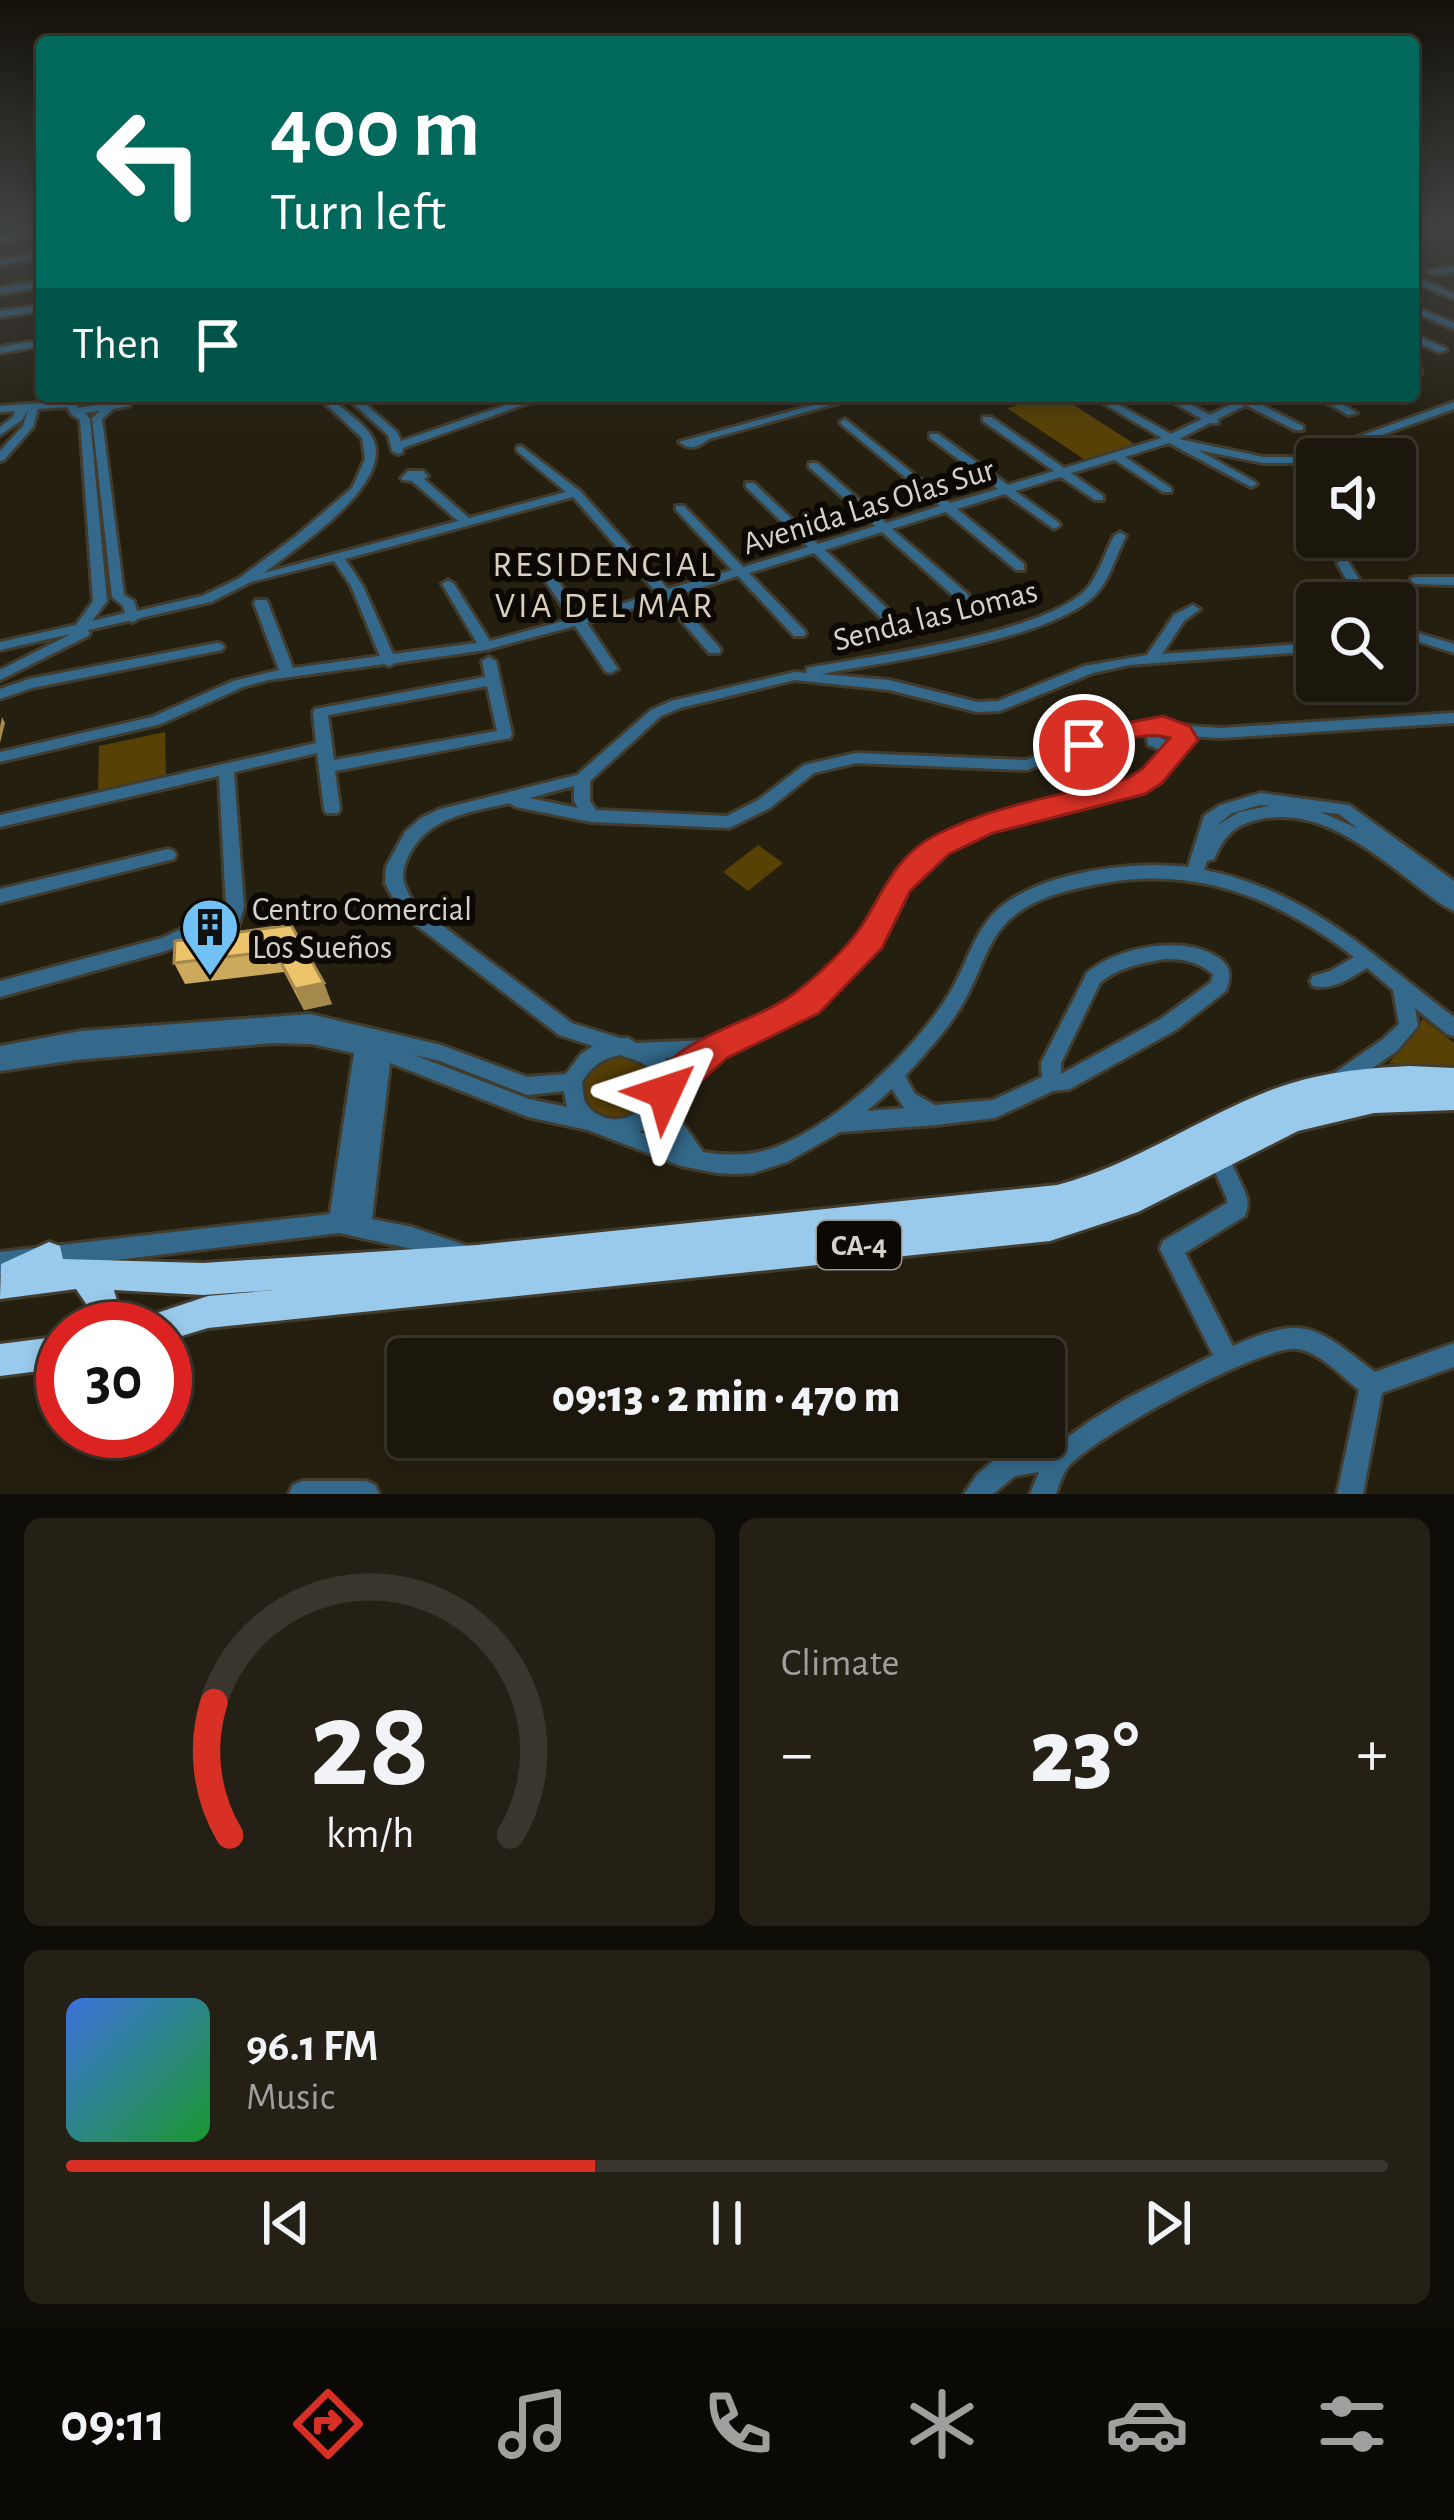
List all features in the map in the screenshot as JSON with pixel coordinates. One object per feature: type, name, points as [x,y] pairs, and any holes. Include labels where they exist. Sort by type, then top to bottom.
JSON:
[{"type":"highway","name":"CA-4","points":[[0,1282],[78,1273],[203,1279],[477,1260],[1078,1194],[1140,1172],[1282,1098],[1379,1079],[1454,1080]]},
{"type":"highway","name":"CA-4","points":[[192,1317],[1050,1226],[1134,1202],[1289,1121],[1334,1106],[1395,1097],[1454,1098]]},
{"type":"highway","points":[[0,1282],[49,1257]]},
{"type":"highway","points":[[78,1273],[97,1283],[102,1302]]},
{"type":"highway","points":[[0,1360],[36,1355]]},
{"type":"street","points":[[0,314],[36,309]]},
{"type":"street","points":[[1419,311],[1454,326]]},
{"type":"street","points":[[1419,340],[1442,350]]},
{"type":"street","points":[[0,352],[36,346]]},
{"type":"street","points":[[0,458],[28,427],[34,388]]},
{"type":"street","points":[[80,628],[100,601],[97,418],[126,402]]},
{"type":"street","points":[[243,582],[357,490],[370,467],[367,437],[329,402]]},
{"type":"street","points":[[357,402],[393,434],[397,449],[526,402]]},
{"type":"street","points":[[705,437],[838,402]]},
{"type":"street","points":[[1106,402],[1251,484]]},
{"type":"street","points":[[1178,402],[1214,421]]},
{"type":"street","name":"Avenida Las Olas Sur","points":[[0,757],[156,721],[238,684],[287,672],[487,653],[1168,440],[1214,421],[1241,402]]},
{"type":"street","points":[[1254,402],[1299,428]]},
{"type":"street","points":[[1331,402],[1352,413]]},
{"type":"street","points":[[77,404],[86,419],[118,597]]},
{"type":"street","points":[[0,410],[77,404],[108,410]]},
{"type":"street","points":[[825,406],[1020,566]]},
{"type":"street","points":[[1168,440],[1263,460],[1303,460],[1454,406]]},
{"type":"street","points":[[0,432],[27,411]]},
{"type":"street","points":[[987,419],[1100,498]]},
{"type":"street","points":[[934,436],[1054,525]]},
{"type":"street","points":[[520,449],[576,493],[714,650]]},
{"type":"street","points":[[1116,456],[1167,490]]},
{"type":"street","points":[[813,465],[963,597]]},
{"type":"street","points":[[417,479],[464,521]]},
{"type":"street","points":[[750,485],[886,615]]},
{"type":"street","points":[[0,646],[206,599],[243,582],[576,493]]},
{"type":"street","points":[[680,508],[799,633]]},
{"type":"street","name":"Senda las Lomas","points":[[582,779],[656,713],[676,704],[1025,626],[1080,602],[1093,590],[1120,536]]},
{"type":"street","points":[[534,555],[611,669]]},
{"type":"street","points":[[337,556],[357,586],[389,662]]},
{"type":"street","points":[[1342,563],[1354,582]]},
{"type":"street","points":[[1416,581],[1447,581],[1454,600]]},
{"type":"street","points":[[327,767],[505,734],[487,653],[448,584]]},
{"type":"street","points":[[100,601],[118,597],[129,604],[133,618]]},
{"type":"street","points":[[261,603],[287,672]]},
{"type":"street","points":[[1153,657],[1179,618],[1193,609]]},
{"type":"street","points":[[0,676],[107,622]]},
{"type":"street","points":[[1416,637],[1454,649]]},
{"type":"street","points":[[1162,641],[1186,656]]},
{"type":"street","points":[[0,694],[29,684],[217,647]]},
{"type":"street","points":[[795,676],[889,685],[977,707],[1000,706],[1089,669],[1153,657],[1296,648]]},
{"type":"street","points":[[889,685],[898,656]]},
{"type":"street","points":[[332,809],[320,712],[493,680]]},
{"type":"street","points":[[1159,734],[1454,718]]},
{"type":"street","points":[[508,798],[591,816],[729,822],[764,804],[809,769],[832,762],[856,758],[1027,765],[1122,731],[1184,736],[1182,745]]},
{"type":"street","points":[[566,1029],[576,1047],[577,1110],[594,1124],[634,1126],[715,1048],[807,1004],[870,939],[898,884],[938,846],[985,825],[1135,787],[1182,745],[1220,733]]},
{"type":"street","points":[[1159,734],[1161,764]]},
{"type":"street","points":[[0,821],[324,746]]},
{"type":"street","points":[[226,768],[235,907],[230,947]]},
{"type":"street","points":[[591,816],[582,801],[582,779],[446,813],[427,822],[401,851],[393,884],[410,910],[566,1029],[635,1048],[661,1067],[662,1099],[698,1160]]},
{"type":"street","points":[[1201,874],[1210,820],[1226,809],[1260,799],[1343,809],[1454,890]]},
{"type":"street","points":[[1201,874],[1216,835],[1236,819],[1266,809],[1302,811],[1340,825],[1454,904]]},
{"type":"street","points":[[0,896],[169,855]]},
{"type":"street","points":[[0,1063],[272,1035],[374,1042],[528,1108],[594,1124],[698,1160],[752,1164],[774,1158],[835,1123],[894,1074],[956,1001],[995,922],[1012,908],[1051,888],[1118,871],[1174,869],[1294,908],[1454,1028]]},
{"type":"street","points":[[0,989],[166,944],[198,928],[230,925]]},
{"type":"street","points":[[835,1123],[994,1109],[1052,1082],[1063,1083],[1169,1024],[1220,986],[1222,971],[1208,958],[1174,950],[1101,971],[1093,978],[1051,1063],[1052,1082]]},
{"type":"street","points":[[1319,981],[1365,960]]},
{"type":"street","points":[[1332,1087],[1354,1066],[1382,1055],[1408,1026],[1402,990]]},
{"type":"street","points":[[0,1053],[81,1039],[310,1022],[527,1086],[575,1075],[600,1050],[715,1048]]},
{"type":"street","points":[[350,1224],[374,1042]]},
{"type":"street","points":[[894,1074],[908,1100],[939,1117]]},
{"type":"street","points":[[1218,1156],[1238,1199],[1237,1210],[1171,1249],[1226,1357]]},
{"type":"street","points":[[0,1263],[350,1224],[477,1260]]},
{"type":"street","points":[[977,1494],[1002,1465],[1024,1459],[1058,1459],[1226,1357],[1268,1341],[1295,1337],[1372,1385]]},
{"type":"street","points":[[1372,1385],[1454,1355]]},
{"type":"street","points":[[1350,1494],[1372,1385]]},
{"type":"street","points":[[1043,1494],[1058,1459]]},
{"type":"street","points":[[302,1494],[366,1494]]},
{"type":"shaded area","points":[[1029,402],[1069,402],[1136,445],[1085,460],[1007,408]]},
{"type":"shaded area","points":[[165,732],[166,776],[98,791],[99,746]]},
{"type":"shaded area","points":[[758,845],[783,863],[748,891],[723,872]]},
{"type":"shaded area","points":[[1423,1019],[1454,1043],[1454,1071],[1389,1063]]},
{"type":"shaded area","points":[[620,1051],[650,1063],[658,1092],[630,1117],[610,1119],[580,1097],[581,1087],[591,1067]]},
{"type":"building","points":[[291,925],[324,983],[295,989],[275,951],[174,963],[175,941]]},
{"type":"place","name":"Centro Comercial Los Sueños","points":[[210,978]]},
{"type":"district","name":"RESIDENCIAL VIA DEL MAR","points":[[605,584]]},
{"type":"route","points":[[665,1092],[690,1065],[715,1048],[807,1004],[870,939],[898,884],[938,846],[1017,815],[1135,787],[1152,776],[1185,740],[1175,728],[1163,725],[1104,735],[1084,745]]}]
